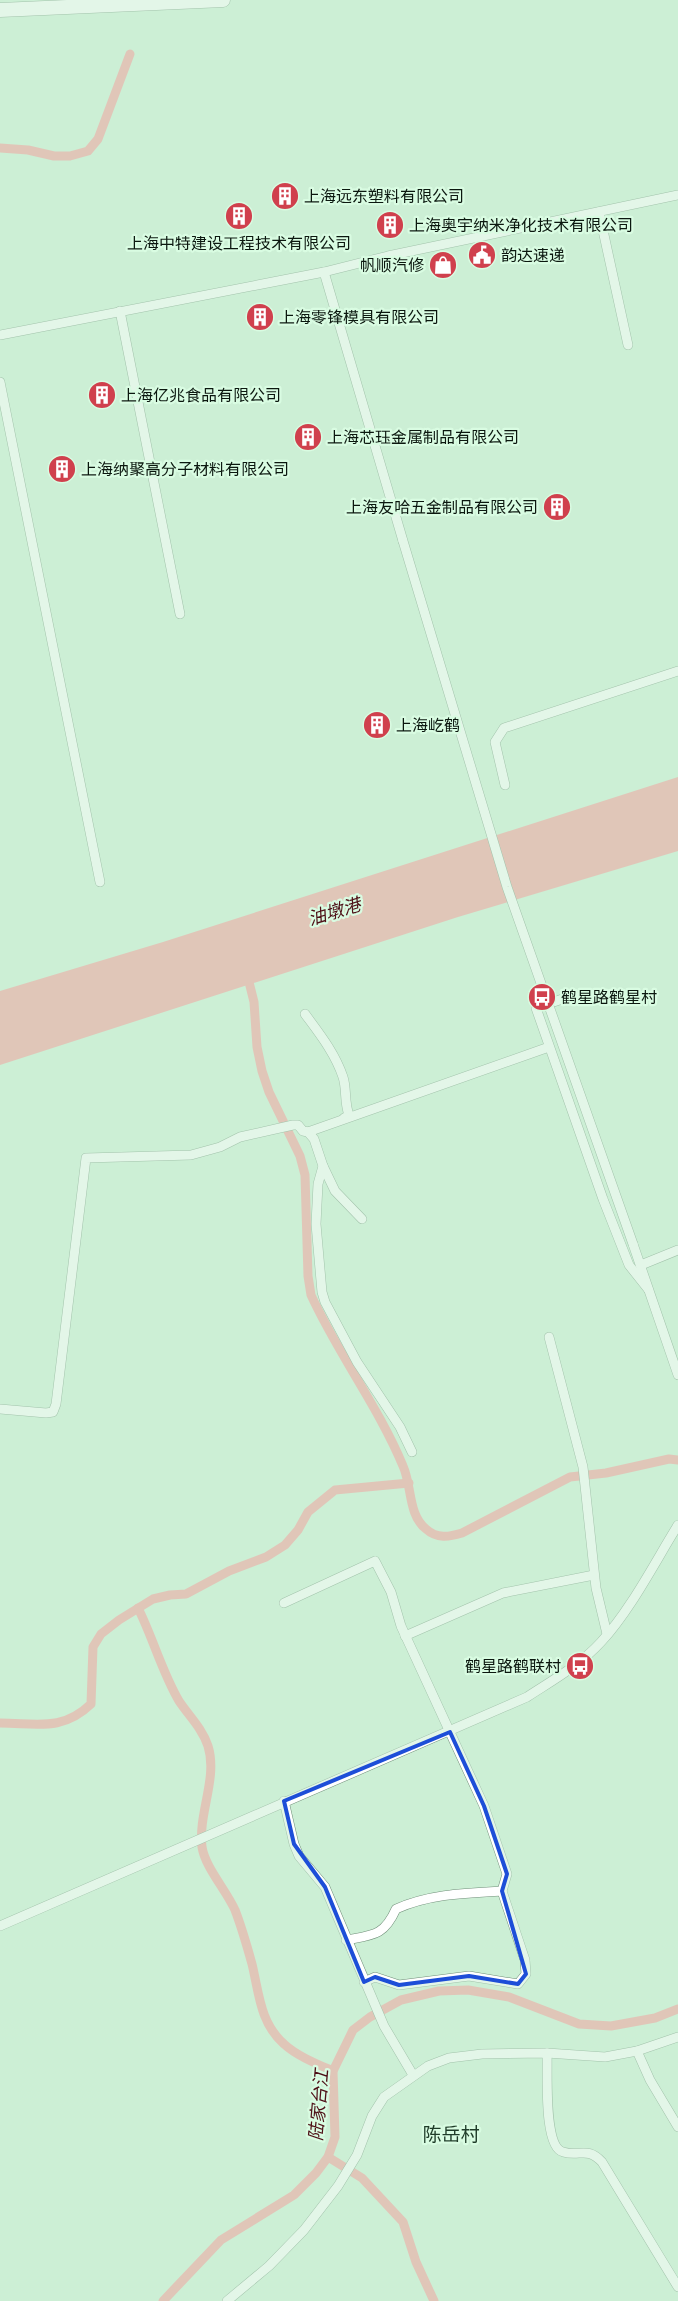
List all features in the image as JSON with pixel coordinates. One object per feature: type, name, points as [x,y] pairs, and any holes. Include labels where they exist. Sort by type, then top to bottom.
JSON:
[{"type":"highway","points":[[0,10],[223,0]]},
{"type":"street","points":[[0,335],[324,272],[388,256],[678,195]]},
{"type":"street","points":[[599,212],[628,345]]},
{"type":"street","points":[[324,272],[507,887],[678,1375]]},
{"type":"street","points":[[120,312],[180,614]]},
{"type":"street","points":[[0,382],[100,882]]},
{"type":"street","points":[[505,785],[495,742],[504,728],[678,671]]},
{"type":"street","points":[[574,995],[536,1008],[603,1199],[629,1265],[648,1289]]},
{"type":"street","points":[[305,1014],[323,1039],[343,1076],[346,1107],[349,1115],[344,1118]]},
{"type":"street","points":[[308,1132],[549,1047]]},
{"type":"street","points":[[0,1410],[46,1413],[53,1412],[56,1404],[86,1158],[191,1155],[220,1147],[240,1137],[298,1125],[314,1139],[323,1166],[335,1191],[362,1219]]},
{"type":"street","points":[[323,1166],[318,1184],[316,1224],[324,1302],[357,1362],[400,1427],[412,1452]]},
{"type":"street","points":[[640,1265],[678,1250]]},
{"type":"street","points":[[549,1337],[587,1484],[594,1575],[607,1634]]},
{"type":"street","points":[[0,1926],[184,1848],[284,1801],[450,1732],[527,1697],[579,1662],[607,1634],[678,1525]]},
{"type":"street","points":[[284,1603],[374,1561],[391,1592],[406,1636],[484,1806],[507,1874],[502,1891],[525,1960],[526,1974],[518,1984],[469,1976],[399,1985],[375,1977],[364,1982]]},
{"type":"street","points":[[406,1636],[504,1593],[594,1575]]},
{"type":"street","points":[[284,1801],[294,1844],[299,1856],[325,1887],[384,2026],[413,2075]]},
{"type":"street","points":[[346,1940],[371,1936],[389,1925],[396,1909],[410,1903],[466,1893],[502,1891]]},
{"type":"street","points":[[226,2301],[269,2266],[304,2230],[338,2186],[357,2155],[372,2116],[384,2097],[413,2075],[436,2062],[464,2056],[547,2054],[592,2058],[637,2051],[678,2037]]},
{"type":"street","points":[[637,2051],[650,2080],[678,2127]]},
{"type":"street","points":[[547,2054],[549,2124],[554,2144],[558,2150],[563,2152],[590,2152],[602,2162],[678,2287]]},
{"type":"highlighted area","points":[[450,1732],[484,1806],[507,1874],[502,1891],[526,1974],[518,1984],[469,1976],[399,1985],[375,1977],[364,1982],[325,1887],[294,1844],[284,1801]]},
{"type":"water","name":"油墩港","points":[[678,777],[678,851],[458,917],[0,1065],[0,991],[163,942]]},
{"type":"waterway","points":[[0,148],[28,150],[54,156],[70,156],[88,151],[98,139],[130,54]]},
{"type":"waterway","points":[[247,974],[254,1002],[257,1047],[262,1071],[269,1092],[300,1156],[305,1175],[308,1276],[311,1295],[393,1444],[406,1474],[413,1508],[420,1523],[430,1532],[439,1536],[462,1533],[570,1477],[606,1473],[669,1459],[678,1460]]},
{"type":"waterway","points":[[0,1723],[48,1724],[70,1719],[91,1704],[93,1647],[101,1634],[119,1620],[153,1599],[186,1594],[229,1571],[266,1557],[285,1545],[298,1530],[308,1512],[335,1490],[409,1483]]},
{"type":"waterway","points":[[138,1608],[173,1690],[199,1728],[208,1746],[211,1770],[203,1821],[202,1847],[211,1870],[238,1917],[265,2017],[276,2036],[289,2048],[333,2071]]},
{"type":"waterway","name":"陆家台江","points":[[163,2301],[221,2240],[294,2195],[316,2173],[328,2157],[335,2137],[333,2071],[353,2030],[370,2017],[401,2000],[439,1991],[468,1990],[509,1997],[579,2024],[611,2026],[655,2018],[678,2009]]},
{"type":"waterway","points":[[328,2157],[362,2178],[403,2222],[416,2262],[434,2301]]},
{"type":"place","name":"上海远东塑料有限公司","points":[[285,196]]},
{"type":"place","name":"上海中特建设工程技术有限公司","points":[[239,216]]},
{"type":"place","name":"上海奥宇纳米净化技术有限公司","points":[[390,225]]},
{"type":"place","name":"韵达速递","points":[[482,255]]},
{"type":"place","name":"帆顺汽修","points":[[443,265]]},
{"type":"place","name":"上海零锋模具有限公司","points":[[260,317]]},
{"type":"place","name":"上海亿兆食品有限公司","points":[[102,395]]},
{"type":"place","name":"上海芯珏金属制品有限公司","points":[[308,437]]},
{"type":"place","name":"上海纳聚高分子材料有限公司","points":[[62,469]]},
{"type":"place","name":"上海友哈五金制品有限公司","points":[[557,507]]},
{"type":"place","name":"上海屹鹤","points":[[377,725]]},
{"type":"place","name":"鹤星路鹤星村","points":[[542,997]]},
{"type":"place","name":"鹤星路鹤联村","points":[[580,1666]]},
{"type":"district","name":"陈岳村","points":[[451,2134]]}]
